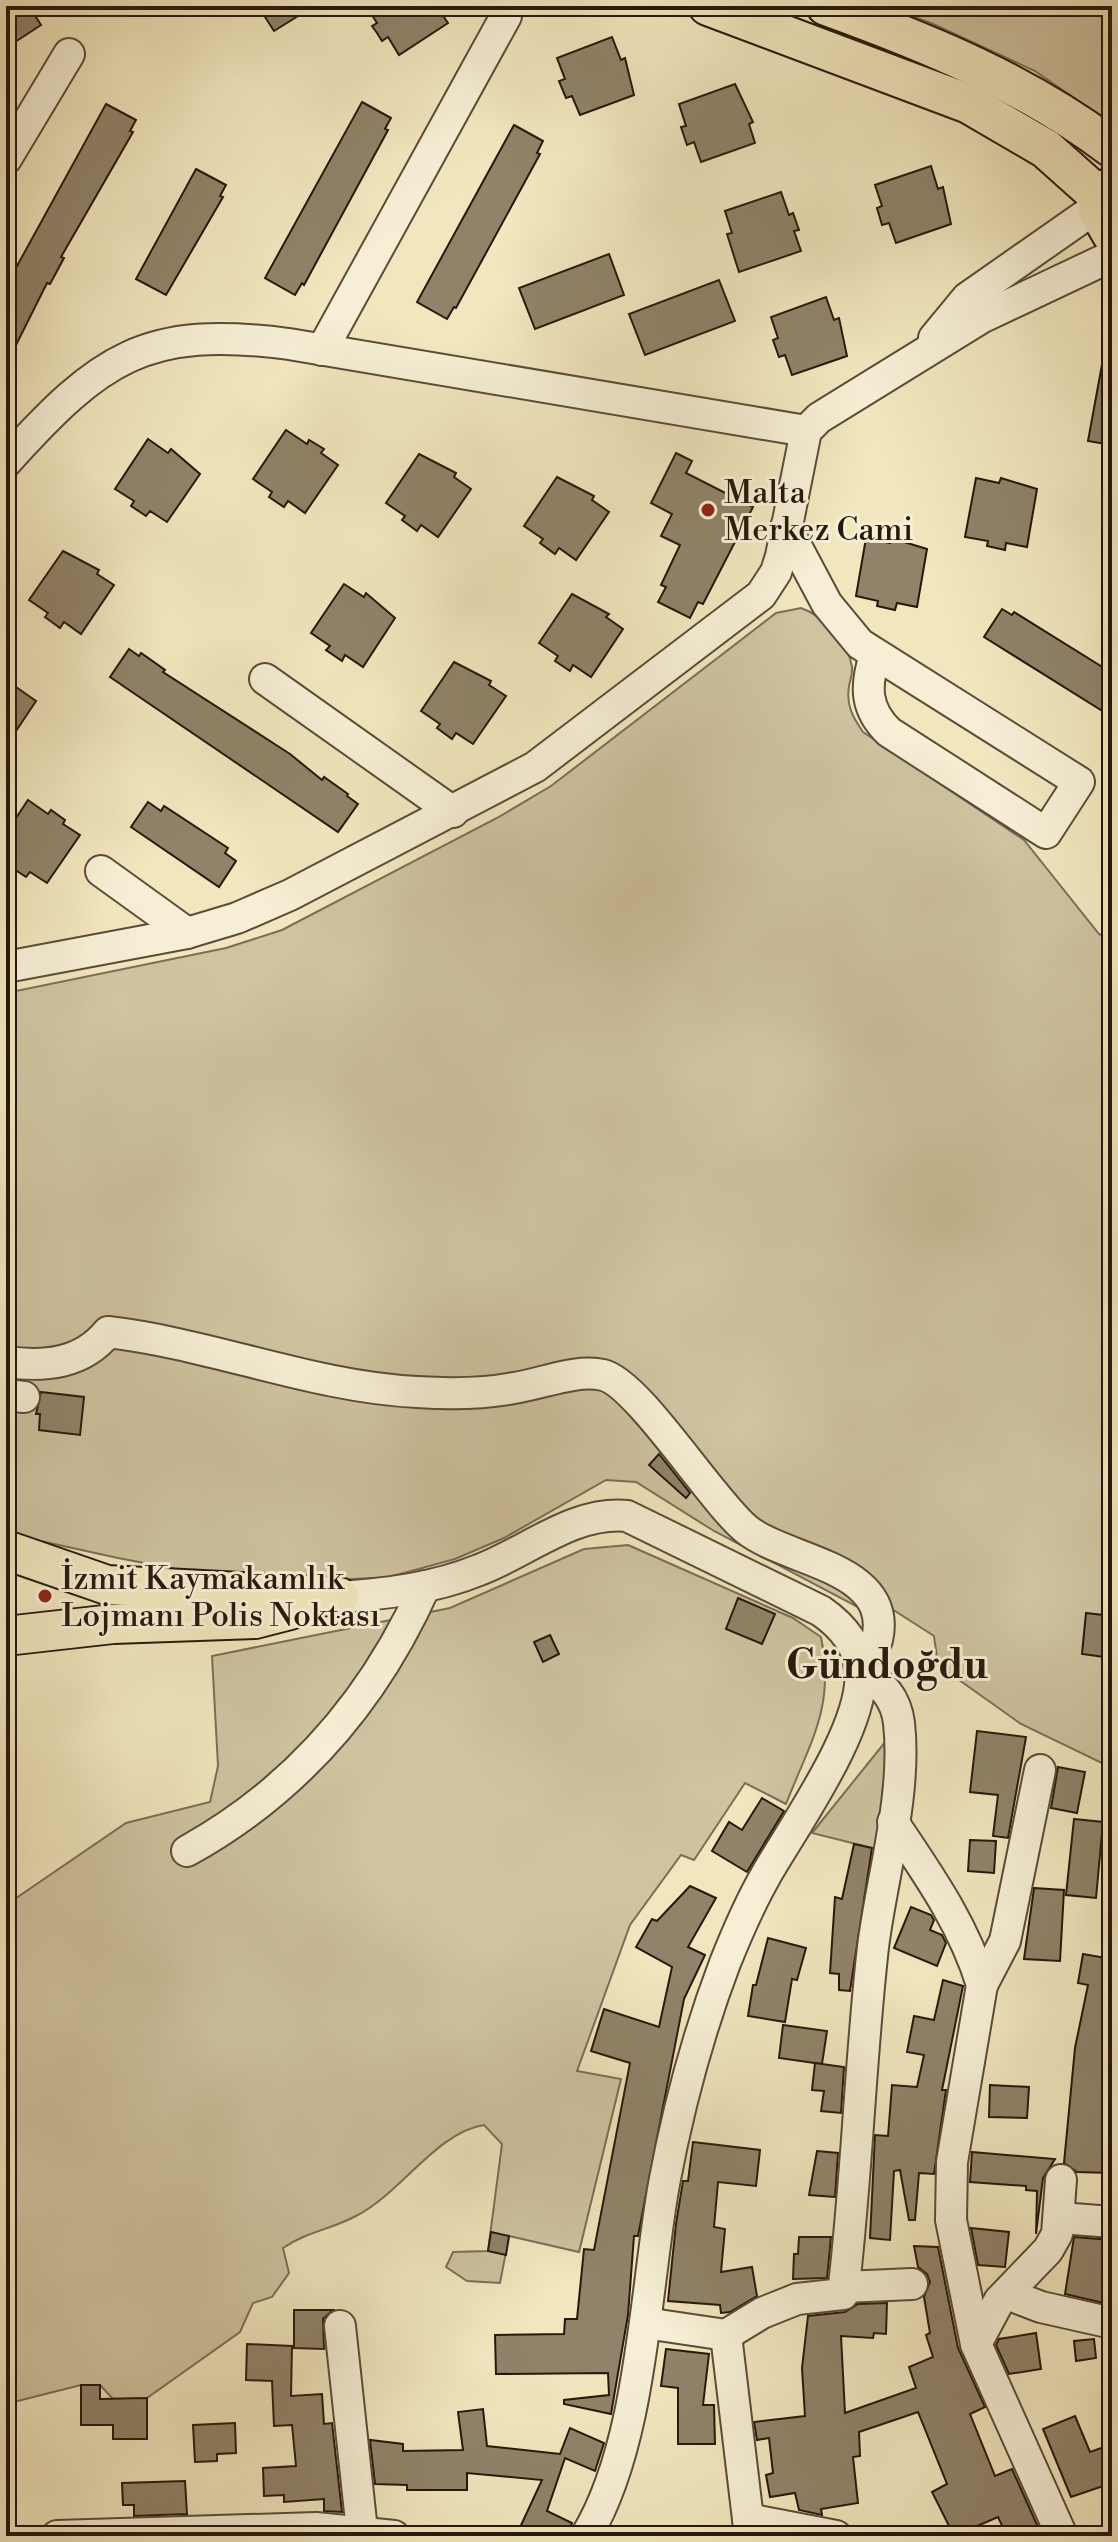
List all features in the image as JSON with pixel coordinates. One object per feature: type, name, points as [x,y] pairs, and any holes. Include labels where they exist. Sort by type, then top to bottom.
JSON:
[{"type":"main road","points":[[708,6],[969,104],[1046,149],[1106,206]]},
{"type":"main road","points":[[826,6],[961,57],[1009,81],[1112,148]]},
{"type":"main road","points":[[6,1550],[107,1585],[339,1597]]},
{"type":"main road","points":[[6,1636],[113,1624],[255,1619],[339,1597]]},
{"type":"street","points":[[322,350],[506,16]]},
{"type":"street","points":[[6,159],[69,54]]},
{"type":"street","points":[[925,350],[967,298],[1106,206]]},
{"type":"street","points":[[761,595],[776,572],[806,431],[831,407],[925,350],[981,318],[1112,256]]},
{"type":"street","points":[[6,462],[66,397],[101,371],[133,355],[203,338],[260,340],[806,431]]},
{"type":"street","points":[[786,527],[827,604],[860,644],[1079,782],[1046,833],[889,732],[876,719],[868,689],[875,655]]},
{"type":"street","points":[[6,967],[187,933],[259,909],[453,812],[553,755],[761,595],[779,589],[792,590],[827,604]]},
{"type":"street","points":[[265,679],[453,812]]},
{"type":"street","points":[[101,871],[187,933]]},
{"type":"street","points":[[6,1362],[67,1360],[92,1350],[108,1332],[148,1337],[341,1380],[417,1392],[482,1392],[587,1375],[613,1378],[643,1408],[732,1517],[750,1533],[843,1574],[875,1603],[879,1619],[877,1640],[860,1664],[853,1716],[826,1773],[736,1934],[696,2045],[664,2185],[645,2323],[612,2480],[586,2536]]},
{"type":"street","points":[[339,1597],[425,1586],[477,1571],[581,1521],[599,1515],[627,1516],[821,1611],[838,1623],[860,1664],[884,1688],[896,1711],[899,1735],[893,1822],[873,1946],[856,2184],[843,2294],[811,2296],[780,2305],[726,2335],[645,2323]]},
{"type":"street","points":[[187,1851],[245,1816],[329,1737],[376,1680],[425,1586]]},
{"type":"street","points":[[1040,1770],[1005,1941],[982,1985],[959,2119],[951,2192],[954,2248],[976,2344],[1062,2536]]},
{"type":"street","points":[[893,1822],[960,1928],[982,1985]]},
{"type":"street","points":[[976,2344],[988,2317],[1048,2250],[1057,2234],[1061,2180]]},
{"type":"street","points":[[1060,2218],[1112,2222]]},
{"type":"street","points":[[844,2287],[912,2284]]},
{"type":"street","points":[[1007,2294],[1041,2307],[1112,2323]]},
{"type":"street","points":[[340,2326],[347,2415],[362,2531]]},
{"type":"street","points":[[726,2335],[749,2528],[827,2535]]},
{"type":"street","points":[[57,2536],[304,2528],[394,2536]]},
{"type":"shaded area","points":[[884,6],[1112,6],[1112,124],[1035,71],[931,23]]},
{"type":"shaded area","points":[[801,608],[826,623],[846,649],[852,669],[849,705],[863,732],[1024,840],[1099,934],[1112,940],[1112,1768],[1021,1724],[938,1665],[934,1636],[895,1611],[869,1613],[714,1531],[636,1482],[606,1480],[504,1538],[455,1559],[389,1577],[301,1582],[233,1580],[27,1538],[6,1530],[6,993],[226,948],[282,930],[497,818],[551,786],[776,613]]},
{"type":"shaded area","points":[[628,1545],[793,1618],[821,1637],[825,1684],[818,1723],[786,1804],[745,1783],[694,1860],[681,1855],[630,1925],[577,2071],[621,2079],[579,2252],[509,2236],[500,2283],[467,2281],[446,2267],[453,2252],[488,2251],[502,2144],[484,2125],[450,2139],[388,2193],[356,2216],[283,2248],[289,2273],[272,2297],[253,2303],[240,2332],[147,2398],[113,2399],[100,2385],[81,2385],[6,2404],[6,1905],[126,1823],[210,1802],[218,1766],[212,1656],[450,1608],[584,1549]]},
{"type":"shaded area","points":[[890,1736],[880,1850],[812,1833]]},
{"type":"building","points":[[6,6],[29,6],[41,25],[6,48]]},
{"type":"building","points":[[258,6],[314,6],[274,31]]},
{"type":"building","points":[[366,6],[436,6],[448,23],[399,55],[388,37],[382,41],[372,26],[377,23]]},
{"type":"building","points":[[612,37],[621,60],[625,58],[634,95],[580,115],[572,96],[566,98],[559,81],[565,79],[557,58]]},
{"type":"building","points":[[735,84],[753,122],[749,124],[755,143],[701,162],[694,142],[687,145],[681,127],[686,126],[679,104]]},
{"type":"building","points":[[362,102],[391,118],[385,129],[388,130],[304,285],[302,283],[295,295],[265,278]]},
{"type":"building","points":[[106,104],[136,120],[130,131],[133,132],[61,257],[64,258],[50,284],[47,283],[6,365],[6,286]]},
{"type":"building","points":[[514,125],[543,141],[537,153],[540,154],[456,308],[447,319],[417,302]]},
{"type":"building","points":[[931,166],[938,189],[943,187],[951,224],[896,243],[889,223],[882,225],[877,208],[882,206],[875,185]]},
{"type":"building","points":[[196,169],[226,185],[220,196],[223,197],[166,295],[136,279]]},
{"type":"building","points":[[781,192],[789,215],[793,213],[799,230],[794,231],[801,251],[739,272],[727,234],[732,233],[725,211]]},
{"type":"building","points":[[609,254],[624,295],[535,329],[519,288]]},
{"type":"building","points":[[719,280],[735,321],[645,355],[629,314]]},
{"type":"building","points":[[826,297],[834,320],[839,318],[847,356],[792,375],[785,355],[779,357],[773,340],[778,338],[771,317]]},
{"type":"building","points":[[1103,359],[1112,359],[1112,445],[1088,441]]},
{"type":"building","points":[[286,430],[307,444],[309,440],[324,449],[321,453],[338,465],[305,513],[288,501],[284,507],[269,497],[272,492],[253,479]]},
{"type":"building","points":[[148,439],[168,453],[171,449],[200,474],[167,522],[150,511],[146,516],[131,506],[134,501],[115,489]]},
{"type":"building","name":"Malta Merkez Cami","points":[[676,453],[692,461],[686,473],[753,507],[703,604],[698,602],[690,618],[658,602],[666,587],[661,585],[680,545],[661,536],[672,514],[651,503]]},
{"type":"building","points":[[419,454],[456,473],[454,477],[471,489],[438,537],[421,525],[417,531],[402,520],[405,516],[386,503]]},
{"type":"building","points":[[557,477],[594,496],[592,500],[609,512],[576,560],[559,548],[555,554],[540,543],[543,539],[524,526]]},
{"type":"building","points":[[976,478],[999,483],[1001,478],[1037,489],[1027,547],[1006,543],[1005,550],[987,546],[988,541],[965,537]]},
{"type":"building","points":[[866,538],[890,543],[891,538],[927,549],[917,607],[897,603],[895,610],[877,606],[878,601],[856,596]]},
{"type":"building","points":[[63,551],[99,570],[97,574],[114,585],[81,634],[64,622],[60,628],[45,617],[48,613],[29,600]]},
{"type":"building","points":[[344,584],[364,597],[366,593],[395,618],[363,667],[345,655],[342,661],[326,650],[330,646],[311,633]]},
{"type":"building","points":[[572,594],[609,614],[606,617],[623,629],[591,677],[573,665],[570,671],[555,661],[558,656],[539,643]]},
{"type":"building","points":[[1002,609],[1012,615],[1014,612],[1112,673],[1112,717],[984,637]]},
{"type":"building","points":[[129,649],[139,656],[141,653],[165,670],[163,672],[290,754],[322,780],[324,777],[348,794],[358,804],[338,832],[110,677]]},
{"type":"building","points":[[454,662],[491,681],[489,685],[506,696],[473,744],[456,733],[452,739],[437,728],[440,724],[421,711]]},
{"type":"building","points":[[6,680],[36,701],[6,746]]},
{"type":"building","points":[[28,800],[48,814],[51,810],[65,820],[63,824],[80,835],[47,883],[30,872],[26,877],[11,867],[14,862],[6,857],[6,833]]},
{"type":"building","points":[[148,802],[161,811],[164,806],[228,848],[225,853],[236,861],[219,887],[131,827]]},
{"type":"building","points":[[41,1392],[84,1397],[80,1435],[39,1430],[40,1414],[36,1414]]},
{"type":"building","points":[[659,1454],[690,1493],[686,1498],[649,1465]]},
{"type":"building","points":[[738,1598],[775,1614],[762,1644],[726,1629]]},
{"type":"building","points":[[1086,1613],[1112,1616],[1112,1658],[1082,1654]]},
{"type":"building","points":[[550,1635],[559,1654],[543,1662],[534,1642]]},
{"type":"building","points":[[977,1731],[1026,1737],[1008,1838],[993,1836],[998,1795],[970,1792]]},
{"type":"building","points":[[1058,1767],[1085,1772],[1077,1813],[1051,1808]]},
{"type":"building","points":[[762,1798],[784,1811],[747,1872],[712,1851],[729,1822],[742,1830]]},
{"type":"building","points":[[1074,1819],[1103,1822],[1096,1898],[1066,1895]]},
{"type":"building","points":[[970,1840],[996,1841],[994,1873],[968,1871]]},
{"type":"building","points":[[854,1844],[872,1848],[850,1991],[839,1990],[839,1974],[830,1973],[835,1897],[842,1899]]},
{"type":"building","points":[[690,1886],[716,1898],[688,1947],[705,1955],[684,1999],[638,2236],[634,2236],[628,2315],[611,2414],[564,2404],[564,2400],[609,2395],[608,2373],[496,2374],[495,2335],[564,2334],[565,2319],[577,2319],[584,2249],[594,2250],[630,2063],[591,2051],[604,2009],[659,2027],[672,1967],[636,1947],[652,1919],[657,1921]]},
{"type":"building","points":[[1034,1888],[1064,1890],[1060,1961],[1024,1959]]},
{"type":"building","points":[[911,1907],[931,1915],[934,1920],[930,1930],[942,1935],[946,1943],[937,1966],[894,1948]]},
{"type":"building","points":[[768,1938],[806,1948],[797,1980],[792,1979],[785,2022],[748,2016],[753,1985],[756,1985]]},
{"type":"building","points":[[1083,1954],[1112,1959],[1107,2135],[1112,2135],[1111,2173],[1077,2172],[1064,2163],[1075,2048],[1088,1985],[1078,1983]]},
{"type":"building","points":[[943,1980],[963,1986],[942,2090],[946,2090],[934,2174],[919,2173],[915,2220],[909,2220],[900,2170],[894,2171],[890,2240],[870,2238],[875,2135],[888,2136],[892,2085],[917,2087],[924,2055],[907,2052],[914,2016],[934,2020]]},
{"type":"building","points":[[783,2025],[827,2031],[822,2064],[779,2058]]},
{"type":"building","points":[[815,2063],[844,2067],[841,2113],[821,2111],[824,2091],[812,2090]]},
{"type":"building","points":[[990,2085],[1029,2087],[1027,2118],[989,2117]]},
{"type":"building","points":[[693,2142],[760,2150],[756,2186],[718,2182],[714,2227],[725,2229],[721,2272],[752,2267],[757,2296],[730,2312],[721,2313],[720,2305],[668,2301],[676,2224],[683,2181],[688,2181]]},
{"type":"building","points":[[817,2151],[838,2153],[835,2197],[809,2195]]},
{"type":"building","points":[[972,2152],[1055,2159],[1043,2178],[1036,2234],[1037,2191],[1026,2190],[1026,2186],[970,2182]]},
{"type":"building","points":[[971,2228],[1009,2232],[1005,2267],[978,2265]]},
{"type":"building","points":[[491,2232],[509,2236],[506,2255],[488,2251]]},
{"type":"building","points":[[799,2237],[831,2237],[827,2278],[793,2279],[794,2254],[798,2254]]},
{"type":"building","points":[[1074,2237],[1112,2240],[1112,2305],[1065,2294]]},
{"type":"building","points":[[914,2246],[938,2247],[958,2348],[985,2407],[970,2414],[995,2476],[1012,2469],[1042,2536],[1007,2536],[998,2517],[954,2536],[932,2492],[947,2484],[918,2412],[859,2432],[860,2456],[853,2457],[858,2503],[821,2509],[822,2515],[799,2510],[795,2493],[770,2497],[766,2475],[773,2473],[769,2438],[757,2440],[754,2422],[805,2416],[802,2368],[808,2316],[845,2312],[858,2304],[887,2303],[886,2334],[874,2333],[873,2338],[841,2336],[845,2413],[916,2388],[909,2367],[933,2357],[926,2335],[930,2333],[924,2297],[930,2282],[927,2274],[918,2267]]},
{"type":"building","points":[[294,2310],[333,2310],[323,2319],[324,2349],[294,2348]]},
{"type":"building","points":[[1036,2333],[1041,2369],[1009,2374],[996,2345],[999,2339]]},
{"type":"building","points":[[1094,2339],[1096,2358],[1076,2361],[1074,2341]]},
{"type":"building","points":[[247,2344],[292,2346],[291,2396],[322,2394],[324,2424],[332,2423],[342,2512],[324,2511],[324,2499],[284,2502],[284,2495],[264,2496],[263,2468],[296,2466],[292,2425],[274,2426],[272,2381],[246,2380]]},
{"type":"building","points":[[666,2349],[709,2354],[703,2405],[714,2405],[715,2444],[678,2444],[678,2388],[661,2386]]},
{"type":"building","points":[[81,2385],[100,2385],[100,2399],[147,2398],[147,2439],[113,2439],[113,2425],[81,2425]]},
{"type":"building","points":[[483,2409],[487,2446],[560,2454],[570,2428],[604,2443],[595,2471],[565,2458],[547,2511],[572,2523],[567,2536],[516,2536],[542,2480],[467,2473],[467,2490],[407,2490],[407,2485],[375,2484],[370,2440],[403,2444],[403,2451],[463,2450],[458,2412]]},
{"type":"building","points":[[1075,2416],[1090,2452],[1107,2446],[1112,2461],[1112,2483],[1071,2497],[1043,2429]]},
{"type":"building","points":[[235,2423],[236,2453],[217,2454],[217,2461],[195,2462],[193,2425]]},
{"type":"building","points":[[185,2481],[187,2514],[134,2516],[134,2505],[123,2505],[122,2483]]},
{"type":"place","name":"Malta Merkez Cami","points":[[708,510]]},
{"type":"place","name":"İzmit Kaymakamlık Lojmanı Polis Noktası","points":[[45,1596]]},
{"type":"district","name":"Gündoğdu","points":[[887,1664]]}]
